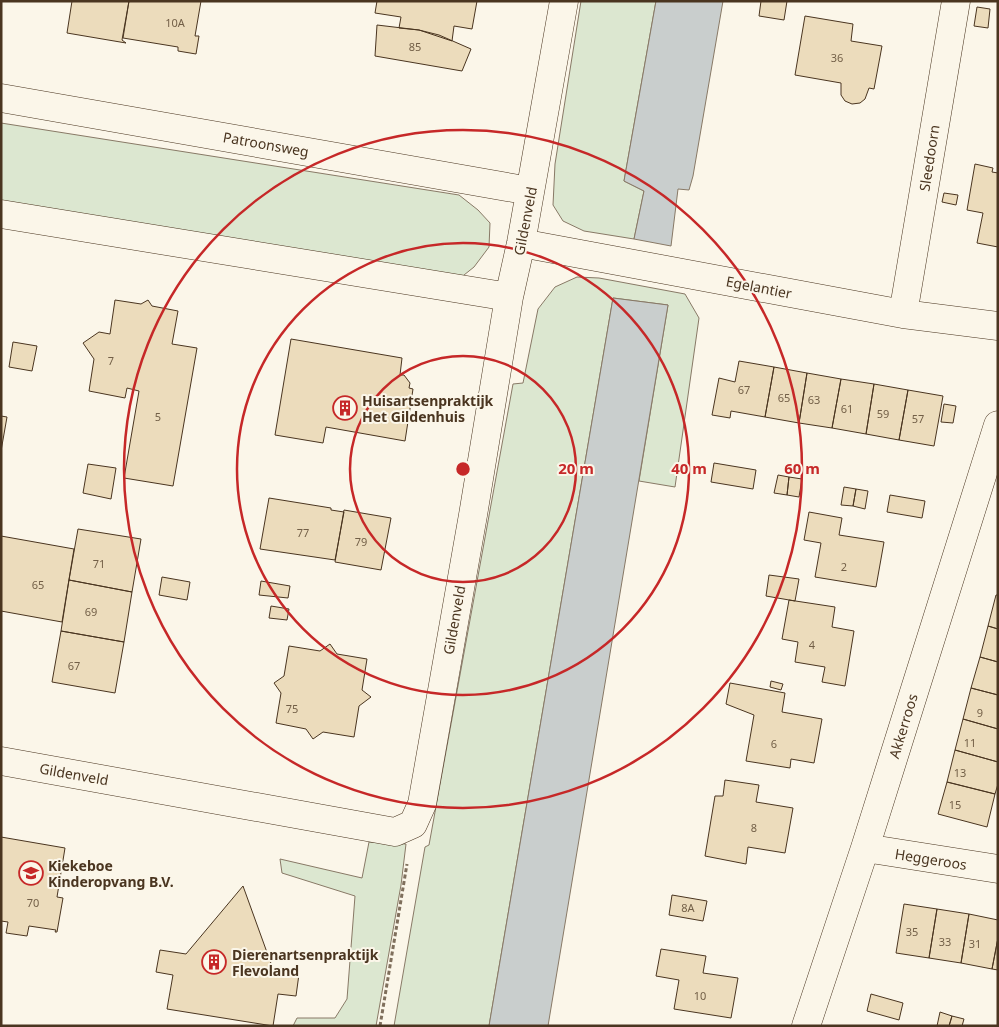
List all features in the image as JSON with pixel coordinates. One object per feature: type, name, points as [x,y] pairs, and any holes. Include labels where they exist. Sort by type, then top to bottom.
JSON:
[{"type":"street","name":"Gildenveld","points":[[1,761],[394,832],[413,824],[422,804],[509,297],[521,243],[564,1]]},
{"type":"street","name":"Sleedoorn","points":[[903,314],[956,1]]},
{"type":"street","name":"Patroonsweg","points":[[1,98],[530,191]]},
{"type":"street","points":[[1,214],[509,297]]},
{"type":"street","name":"Egelantier","points":[[521,243],[903,314],[998,326]]},
{"type":"street","name":"Akkerroos","points":[[806,1026],[865,848],[998,425]]},
{"type":"street","name":"Heggeroos","points":[[865,848],[998,869]]},
{"type":"path","points":[[380,1026],[413,824]]},
{"type":"green space","points":[[581,1],[656,1],[624,181],[644,191],[634,239],[584,231],[563,221],[553,205],[555,164]]},
{"type":"green space","points":[[1,123],[459,195],[478,210],[490,223],[489,247],[474,267],[459,279],[1,202]]},
{"type":"green space","points":[[577,277],[599,278],[685,294],[699,318],[675,487],[639,481],[668,305],[613,298],[489,1026],[394,1026],[425,847],[429,845],[513,384],[523,383],[538,309],[555,287]]},
{"type":"green space","points":[[369,842],[406,844],[401,885],[376,1026],[293,1026],[297,1018],[335,1018],[347,999],[355,896],[282,873],[280,859],[362,878]]},
{"type":"shaded area","points":[[656,1],[723,1],[693,176],[689,190],[678,189],[671,246],[634,239],[644,191],[624,181]]},
{"type":"shaded area","points":[[613,298],[668,305],[548,1026],[489,1026]]},
{"type":"building","points":[[72,1],[129,1],[122,40],[126,43],[67,33]]},
{"type":"building","points":[[129,1],[201,1],[195,36],[199,36],[196,54],[178,51],[178,47],[123,38]]},
{"type":"building","points":[[377,1],[477,1],[472,29],[454,26],[452,41],[419,30],[399,28],[401,17],[375,13]]},
{"type":"building","points":[[761,1],[787,1],[784,20],[759,16]]},
{"type":"building","points":[[977,7],[990,9],[988,28],[974,26]]},
{"type":"building","points":[[805,16],[853,24],[851,41],[882,46],[874,89],[869,88],[865,99],[860,103],[852,104],[845,101],[841,95],[841,83],[795,75]]},
{"type":"building","points":[[377,25],[419,30],[439,35],[471,49],[462,71],[375,56]]},
{"type":"building","points":[[975,164],[993,168],[992,172],[998,173],[998,247],[977,243],[983,213],[967,210]]},
{"type":"building","points":[[944,193],[958,195],[956,205],[942,202]]},
{"type":"building","points":[[115,300],[141,304],[148,300],[152,306],[178,311],[172,344],[197,348],[173,486],[124,478],[139,391],[127,388],[125,398],[89,391],[94,359],[83,343],[99,332],[110,334]]},
{"type":"building","name":"Huisartsenpraktijk Het Gildenhuis","points":[[291,339],[402,358],[400,375],[404,375],[410,383],[409,388],[413,389],[405,441],[326,427],[323,443],[275,435]]},
{"type":"building","points":[[13,342],[37,346],[32,371],[9,367]]},
{"type":"building","points":[[739,361],[774,367],[765,417],[731,411],[730,418],[712,415],[719,378],[735,382]]},
{"type":"building","points":[[774,367],[807,373],[799,423],[765,417]]},
{"type":"building","points":[[807,373],[841,379],[832,428],[799,423]]},
{"type":"building","points":[[841,379],[874,384],[866,434],[832,428]]},
{"type":"building","points":[[874,384],[908,390],[899,440],[866,434]]},
{"type":"building","points":[[908,390],[943,396],[934,446],[899,440]]},
{"type":"building","points":[[944,404],[956,406],[953,423],[941,422]]},
{"type":"building","points":[[1,416],[7,417],[1,451]]},
{"type":"building","points":[[714,463],[756,470],[753,489],[711,482]]},
{"type":"building","points":[[88,464],[116,468],[111,499],[83,493]]},
{"type":"building","points":[[778,475],[789,477],[787,495],[774,493]]},
{"type":"building","points":[[789,477],[802,479],[799,497],[787,495]]},
{"type":"building","points":[[844,487],[856,489],[853,506],[841,505]]},
{"type":"building","points":[[856,489],[868,491],[865,509],[853,506]]},
{"type":"building","points":[[890,495],[925,501],[922,518],[887,512]]},
{"type":"building","points":[[269,498],[331,508],[331,510],[344,512],[335,560],[260,549]]},
{"type":"building","points":[[344,510],[391,518],[381,570],[335,562]]},
{"type":"building","points":[[809,512],[842,518],[839,535],[884,542],[876,587],[815,577],[821,543],[804,540]]},
{"type":"building","points":[[78,529],[141,539],[132,592],[69,580]]},
{"type":"building","points":[[1,536],[74,549],[62,622],[1,611]]},
{"type":"building","points":[[769,575],[799,579],[795,601],[766,596]]},
{"type":"building","points":[[162,577],[190,582],[187,600],[159,595]]},
{"type":"building","points":[[69,580],[132,592],[124,642],[61,631]]},
{"type":"building","points":[[261,581],[290,586],[288,598],[259,595]]},
{"type":"building","points":[[996,595],[998,595],[998,629],[988,626]]},
{"type":"building","points":[[789,600],[835,607],[832,627],[854,631],[845,686],[822,682],[825,667],[795,662],[798,642],[782,639]]},
{"type":"building","points":[[271,606],[289,609],[287,620],[269,618]]},
{"type":"building","points":[[988,626],[998,629],[998,662],[980,657]]},
{"type":"building","points":[[61,631],[124,642],[115,693],[52,682]]},
{"type":"building","points":[[330,644],[337,654],[367,659],[362,690],[371,697],[359,706],[354,737],[323,732],[313,739],[306,729],[276,723],[281,693],[274,683],[284,676],[289,646],[320,651]]},
{"type":"building","points":[[980,657],[998,662],[998,695],[971,688]]},
{"type":"building","points":[[771,681],[783,684],[781,690],[770,687]]},
{"type":"building","points":[[730,683],[785,693],[782,712],[822,719],[814,763],[791,759],[790,768],[746,761],[754,715],[726,704]]},
{"type":"building","points":[[971,688],[998,695],[998,729],[963,719]]},
{"type":"building","points":[[963,719],[998,729],[998,762],[955,750]]},
{"type":"building","points":[[955,750],[998,762],[998,784],[995,794],[947,782]]},
{"type":"building","points":[[725,780],[759,785],[756,802],[793,808],[785,853],[748,847],[746,864],[705,856],[715,796],[723,796]]},
{"type":"building","points":[[947,782],[995,794],[987,827],[938,814]]},
{"type":"building","name":"Kiekeboe Kinderopvang B.V.","points":[[1,837],[65,848],[57,897],[63,898],[57,932],[55,932],[56,930],[29,926],[27,936],[6,933],[8,922],[1,921]]},
{"type":"building","name":"Dierenartsenpraktijk Flevoland","points":[[243,886],[273,969],[299,974],[296,996],[278,994],[273,1026],[167,1009],[173,975],[156,972],[160,950],[186,954]]},
{"type":"building","points":[[672,895],[707,901],[703,921],[669,915]]},
{"type":"building","points":[[904,904],[937,909],[929,958],[896,953]]},
{"type":"building","points":[[937,909],[969,914],[961,963],[929,958]]},
{"type":"building","points":[[969,914],[998,920],[998,938],[992,969],[961,963]]},
{"type":"building","points":[[998,938],[998,970],[992,969]]},
{"type":"building","points":[[661,949],[706,956],[703,973],[738,978],[731,1018],[674,1009],[679,980],[656,976]]},
{"type":"building","points":[[871,994],[903,1003],[899,1020],[867,1011]]},
{"type":"building","points":[[940,1012],[952,1016],[949,1026],[937,1026]]},
{"type":"building","points":[[952,1016],[964,1019],[962,1026],[949,1026]]},
{"type":"place","name":"Huisartsenpraktijk Het Gildenhuis","points":[[345,408]]},
{"type":"place","name":"Kiekeboe Kinderopvang B.V.","points":[[31,873]]},
{"type":"place","name":"Dierenartsenpraktijk Flevoland","points":[[214,962]]}]
